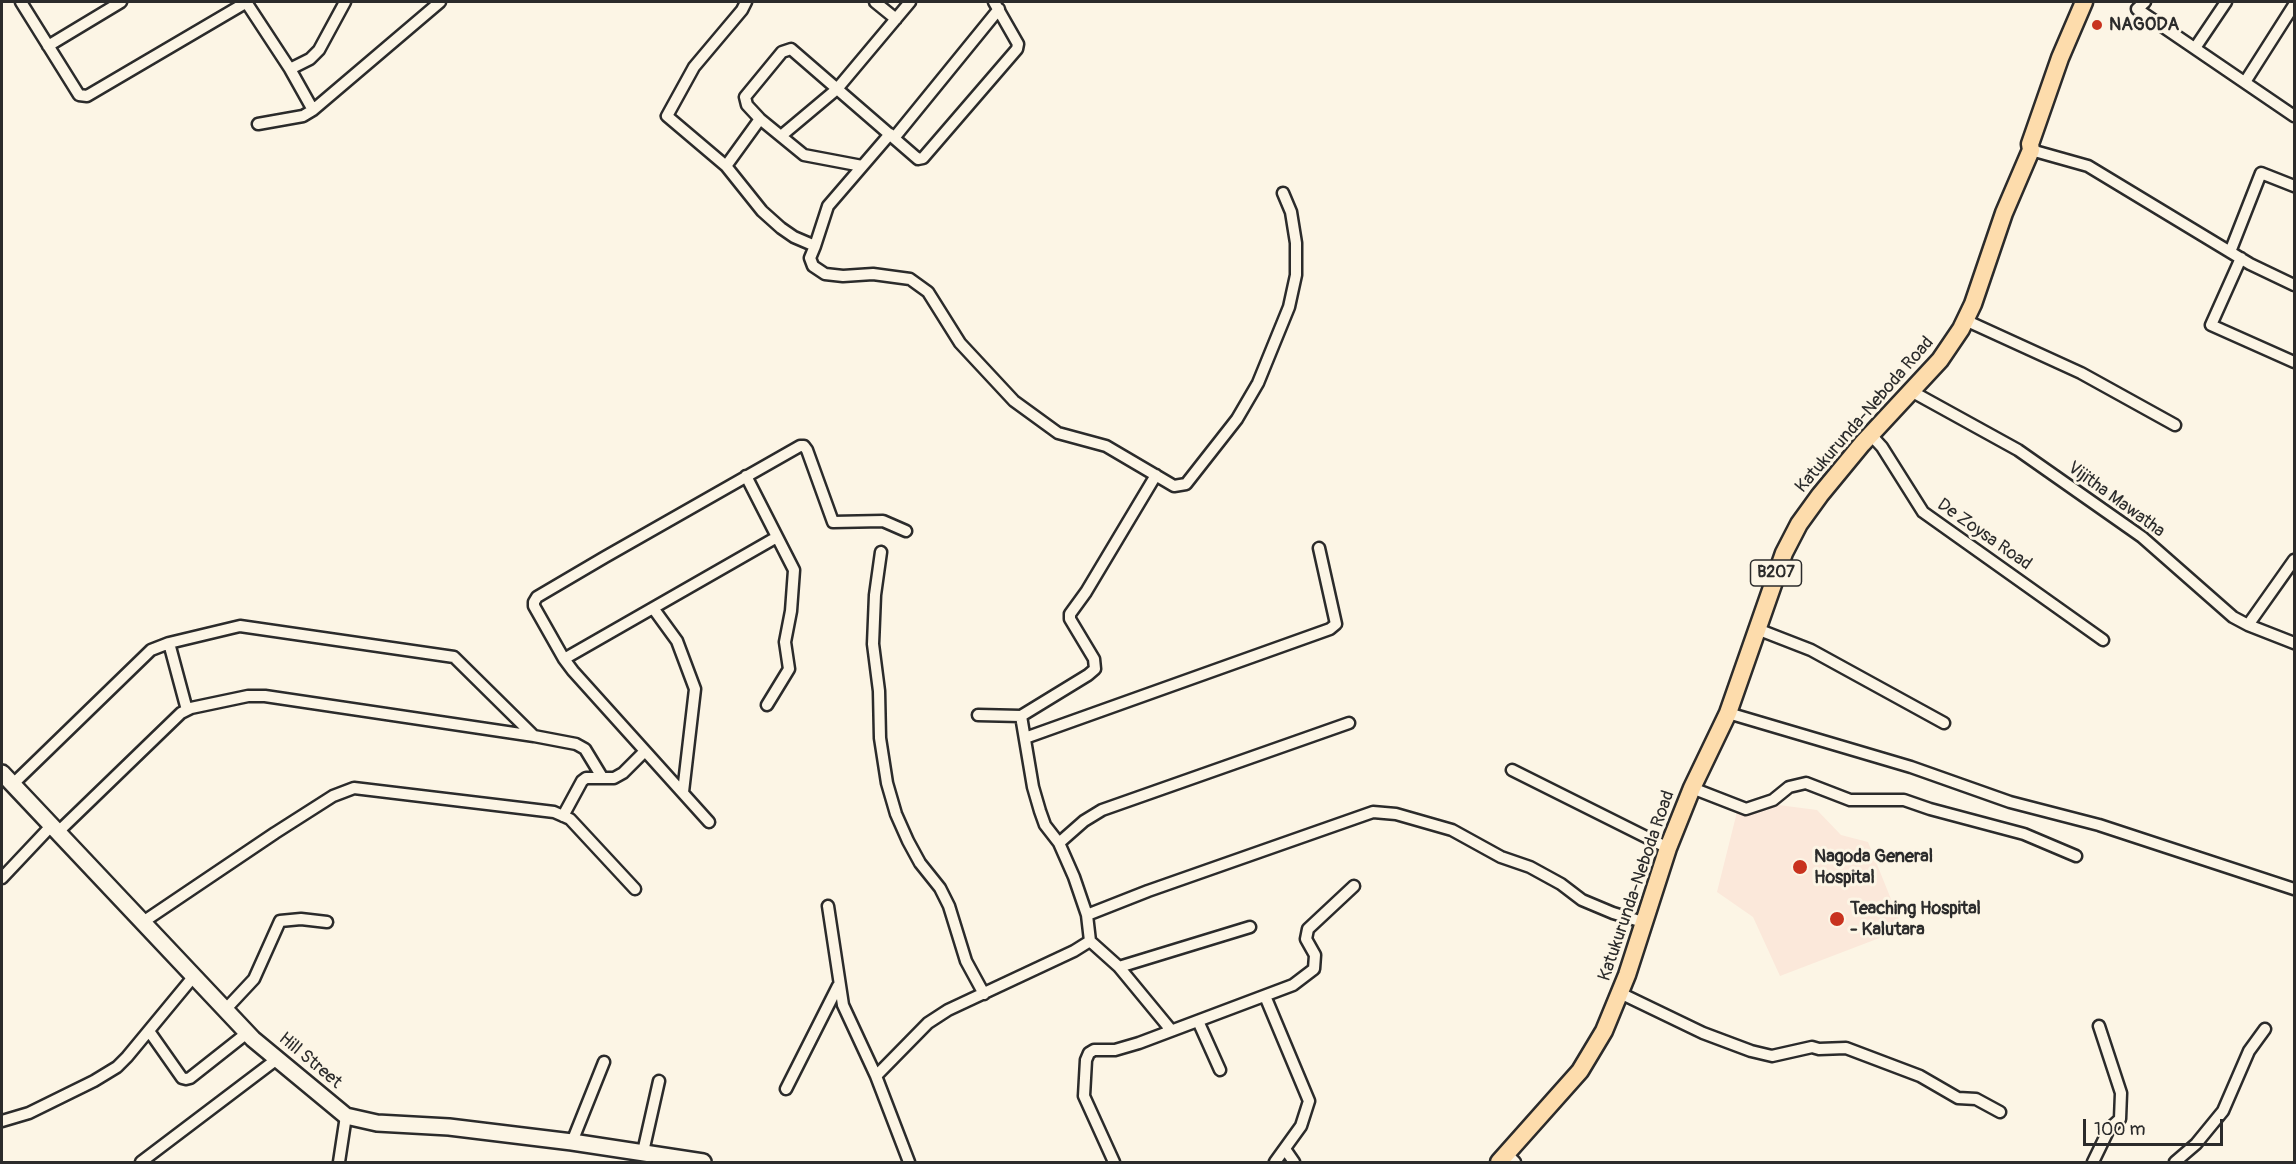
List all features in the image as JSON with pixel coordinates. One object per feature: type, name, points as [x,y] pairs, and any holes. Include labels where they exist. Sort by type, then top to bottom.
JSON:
[{"type":"main road","name":"Katukurunda-Neboda Road","points":[[1507,1160],[1580,1071],[1604,1031],[1620,993],[1668,848],[1692,789],[1728,713],[1784,553],[1799,524],[1820,495],[1871,435],[1952,345],[1965,320],[2004,213],[2031,150],[2030,144],[2060,58],[2084,2]]},
{"type":"main road","name":"Hill Street","points":[[2,773],[247,1033],[346,1116],[377,1123],[449,1126],[703,1162]]},
{"type":"street","points":[[21,2],[79,95],[87,96],[246,2],[290,69],[313,110]]},
{"type":"street","points":[[48,45],[121,2]]},
{"type":"street","points":[[290,69],[310,59],[320,50],[345,2]]},
{"type":"street","points":[[258,124],[303,116],[313,110],[440,2]]},
{"type":"street","points":[[746,2],[742,10],[694,67],[667,116],[726,166],[762,211],[794,237],[815,246]]},
{"type":"street","points":[[875,2],[896,19]]},
{"type":"street","points":[[781,136],[837,89],[910,2]]},
{"type":"street","points":[[2145,2],[2137,9],[2295,116]]},
{"type":"street","points":[[2195,48],[2226,2]]},
{"type":"street","points":[[862,166],[808,158],[760,119],[747,105],[745,98],[786,50],[791,50],[892,136],[918,159],[926,156],[1017,49],[1018,45],[996,5],[892,136],[862,166],[828,206],[810,258],[813,266],[825,274],[843,276],[873,274],[910,279],[928,292],[960,343],[1014,401],[1058,433],[1106,446],[1174,486],[1186,484],[1237,419],[1258,383],[1288,307],[1296,275],[1296,243],[1291,212],[1283,194]]},
{"type":"street","points":[[2245,82],[2295,5]]},
{"type":"street","points":[[726,166],[760,119]]},
{"type":"street","points":[[2031,150],[2088,166],[2230,252],[2293,282]]},
{"type":"street","points":[[2230,252],[2261,173],[2295,186]]},
{"type":"street","points":[[2241,258],[2211,325],[2295,362]]},
{"type":"street","points":[[1965,320],[2081,373],[2175,425]]},
{"type":"street","name":"Vijitha Mawatha","points":[[1911,391],[2018,450],[2142,537],[2234,617],[2285,641],[2295,643]]},
{"type":"street","name":"De Zoysa Road","points":[[1871,435],[1882,447],[1923,512],[2103,640]]},
{"type":"street","points":[[709,822],[564,659],[534,606],[537,597],[800,446],[804,446],[833,522],[883,521],[906,531]]},
{"type":"street","points":[[978,715],[1021,716],[1095,669],[1094,659],[1070,619],[1070,614],[1086,592],[1156,475]]},
{"type":"street","points":[[746,476],[794,570],[791,611],[785,642],[789,669],[767,705]]},
{"type":"street","points":[[564,659],[777,537]]},
{"type":"street","points":[[1025,738],[1330,629],[1336,624],[1319,548]]},
{"type":"street","points":[[880,552],[873,644],[879,691],[880,738],[887,783],[911,848],[949,906],[966,961],[984,994]]},
{"type":"street","points":[[2248,625],[2295,560]]},
{"type":"street","points":[[653,608],[677,641],[695,689],[682,792]]},
{"type":"street","points":[[13,784],[151,650],[169,643],[249,626],[447,654],[459,660],[534,736]]},
{"type":"street","points":[[1757,629],[1810,650],[1944,723]]},
{"type":"street","points":[[169,643],[187,710]]},
{"type":"street","points":[[2,878],[187,710],[248,696],[265,696],[534,736],[585,749],[602,777]]},
{"type":"street","points":[[1728,713],[1911,767],[2010,801],[2099,825],[2295,889]]},
{"type":"street","points":[[1021,716],[1033,787],[1040,811],[1045,825],[1059,843],[1087,915],[1090,941],[1119,967],[1171,1030]]},
{"type":"street","points":[[1059,843],[1084,821],[1102,810],[1350,723]]},
{"type":"street","points":[[563,816],[582,781],[590,776],[614,778],[619,776],[645,751]]},
{"type":"street","points":[[1512,770],[1668,848]]},
{"type":"street","points":[[1692,789],[1746,809],[1773,800],[1789,787],[1798,784],[1811,784],[1850,800],[1904,800],[2024,834],[2076,856]]},
{"type":"street","points":[[143,922],[333,796],[354,788],[554,812],[570,819],[635,889]]},
{"type":"street","points":[[1087,915],[1148,891],[1373,812],[1396,814],[1452,830],[1500,857],[1530,867],[1561,884],[1582,900],[1613,914],[1643,922]]},
{"type":"street","points":[[1114,1162],[1084,1096],[1086,1060],[1094,1050],[1115,1050],[1293,985],[1314,969],[1315,955],[1306,939],[1308,929],[1354,886]]},
{"type":"street","points":[[828,906],[838,986],[846,1015],[876,1076],[909,1162]]},
{"type":"street","points":[[225,1010],[254,979],[280,921],[301,919],[327,922]]},
{"type":"street","points":[[1119,967],[1250,927]]},
{"type":"street","points":[[876,1076],[928,1023],[948,1010],[1074,951],[1090,941]]},
{"type":"street","points":[[2,1121],[29,1113],[108,1073],[128,1058],[194,976]]},
{"type":"street","points":[[786,1089],[838,986]]},
{"type":"street","points":[[1620,993],[1703,1033],[1751,1051],[1772,1056],[1812,1047],[1846,1048],[1920,1076],[1958,1098],[1976,1099],[2000,1112]]},
{"type":"street","points":[[1265,996],[1309,1101],[1301,1126],[1275,1162]]},
{"type":"street","points":[[1198,1021],[1220,1070]]},
{"type":"street","points":[[2093,1162],[2109,1129],[2121,1119],[2121,1093],[2099,1026]]},
{"type":"street","points":[[2175,1162],[2196,1144],[2223,1112],[2249,1051],[2265,1029]]},
{"type":"street","points":[[149,1031],[182,1078],[186,1079],[247,1033]]},
{"type":"street","points":[[141,1162],[277,1059]]},
{"type":"street","points":[[572,1142],[604,1062]]},
{"type":"street","points":[[644,1152],[659,1081]]},
{"type":"street","points":[[339,1162],[346,1116]]},
{"type":"street","points":[[1286,1149],[1294,1162]]},
{"type":"shaded area","name":"Nagoda General Hospital","points":[[1740,800],[1817,810],[1841,835],[1868,842],[1903,929],[1780,976],[1753,917],[1717,892]]},
{"type":"place","name":"NAGODA","points":[[2097,25]]},
{"type":"place","name":"Nagoda General Hospital","points":[[1800,867]]},
{"type":"place","name":"Teaching Hospital - Kalutara","points":[[1837,919]]}]
